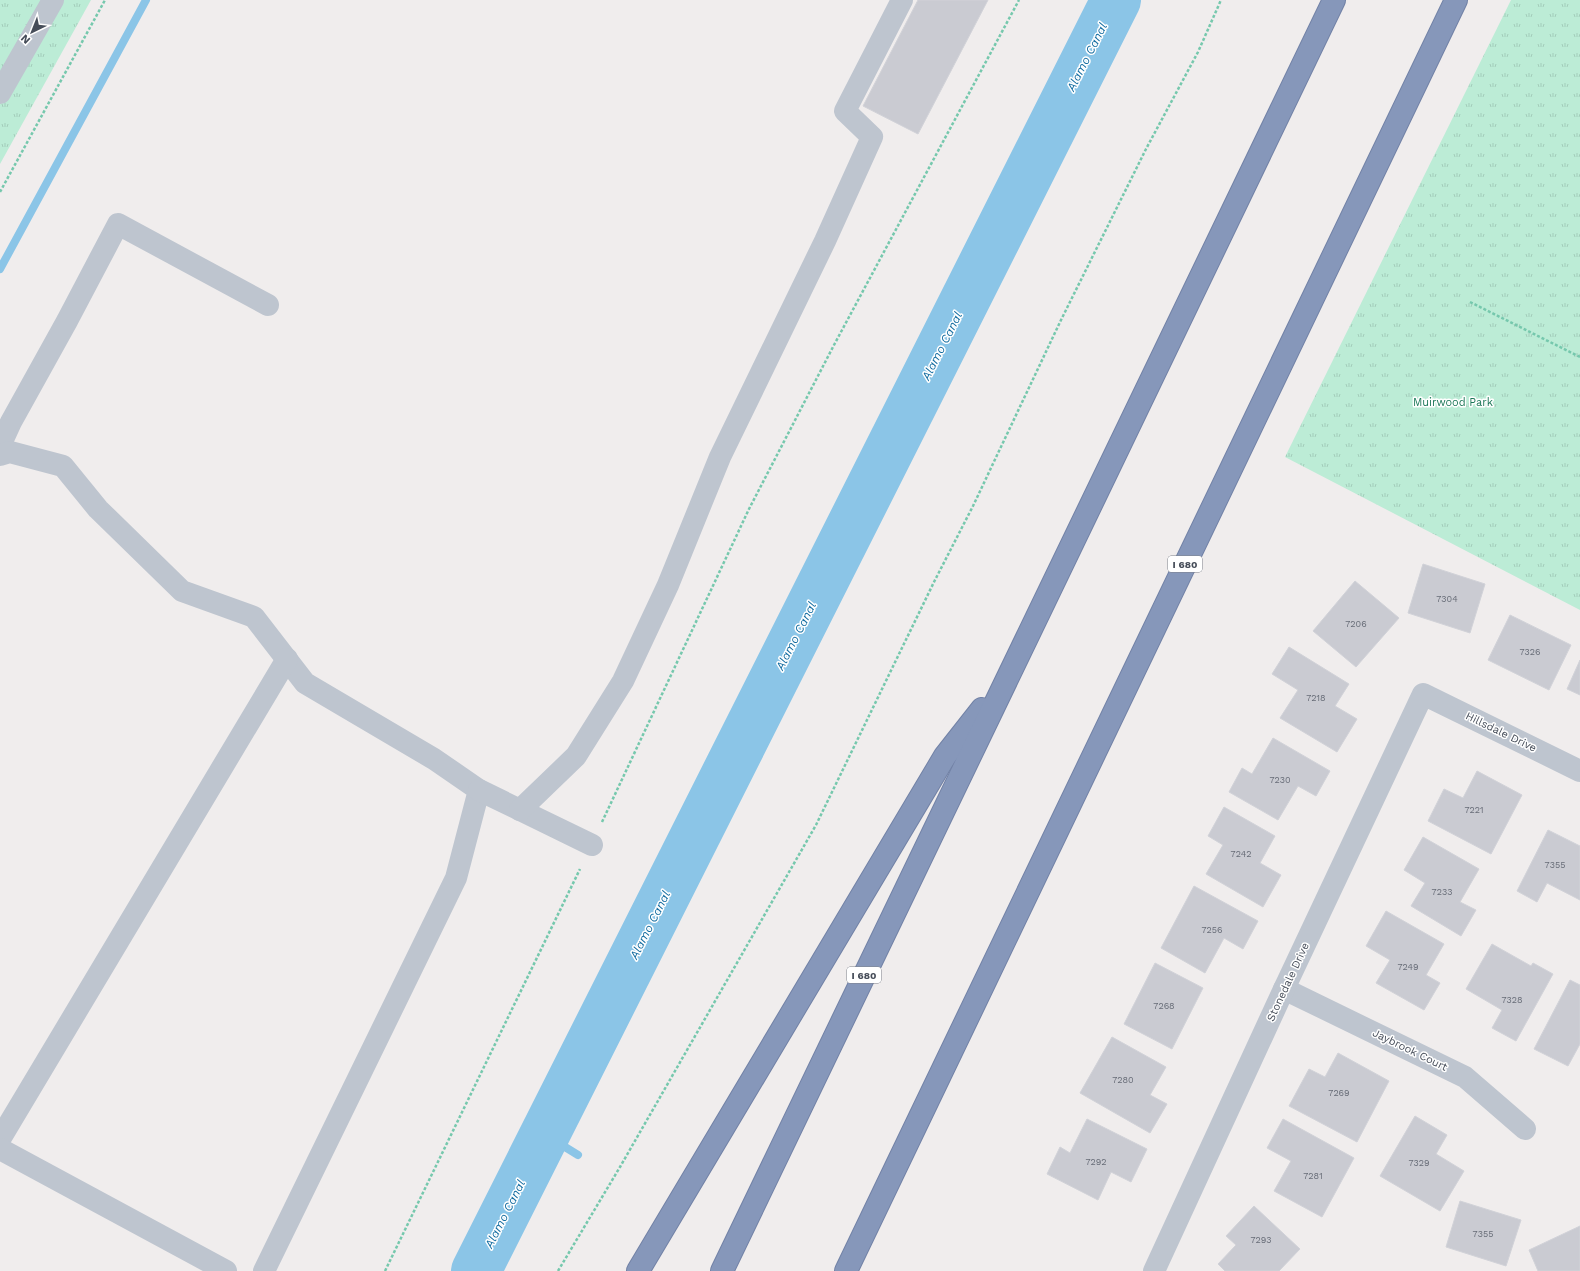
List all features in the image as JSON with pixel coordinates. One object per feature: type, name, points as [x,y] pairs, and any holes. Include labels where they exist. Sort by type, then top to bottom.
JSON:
[{"type":"highway","name":"I 680","points":[[722,1271],[1334,0]]},
{"type":"highway","name":"I 680","points":[[846,1271],[1456,0]]},
{"type":"highway","points":[[638,1271],[945,756],[1007,679]]},
{"type":"street","points":[[0,93],[53,0]]},
{"type":"street","points":[[520,810],[576,756],[623,681],[668,585],[720,457],[825,242],[872,137],[845,111],[902,0]]},
{"type":"street","points":[[0,446],[11,422],[67,321],[118,224],[268,305]]},
{"type":"street","points":[[0,455],[10,452],[63,466],[98,509],[182,591],[254,617],[305,683],[434,759],[479,790],[592,845]]},
{"type":"street","points":[[0,1139],[287,659]]},
{"type":"street","name":"Hillsdale Drive","points":[[1422,694],[1580,771]]},
{"type":"street","name":"Stonedale Drive","points":[[1154,1271],[1422,694]]},
{"type":"street","points":[[264,1271],[456,878],[479,790]]},
{"type":"street","name":"Jaybrook Court","points":[[1284,989],[1465,1077],[1525,1129]]},
{"type":"street","points":[[0,1149],[226,1271]]},
{"type":"path","points":[[0,192],[105,0]]},
{"type":"path","points":[[385,1271],[592,845],[749,509],[834,345],[1019,0]]},
{"type":"path","points":[[558,1271],[620,1167],[816,825],[930,589],[973,506],[1061,320],[1146,149],[1198,52],[1221,0]]},
{"type":"path","points":[[1470,302],[1580,357]]},
{"type":"green space","points":[[0,0],[91,0],[0,164]]},
{"type":"green space","name":"Muirwood Park","points":[[1511,0],[1580,0],[1580,610],[1285,457]]},
{"type":"building","points":[[918,0],[988,0],[918,134],[863,106]]},
{"type":"building","points":[[1423,564],[1485,584],[1470,633],[1408,613]]},
{"type":"building","points":[[1355,581],[1399,618],[1356,667],[1313,631]]},
{"type":"building","points":[[1510,615],[1571,645],[1549,690],[1488,660]]},
{"type":"building","points":[[1289,647],[1349,684],[1335,706],[1357,719],[1337,752],[1280,718],[1298,690],[1272,674]]},
{"type":"building","points":[[1580,660],[1580,695],[1567,689]]},
{"type":"building","points":[[1273,738],[1330,771],[1316,796],[1298,786],[1278,820],[1229,792],[1242,768],[1252,774]]},
{"type":"building","points":[[1477,771],[1522,795],[1491,854],[1428,821],[1444,789],[1463,798]]},
{"type":"building","points":[[1224,807],[1275,836],[1260,863],[1281,875],[1263,907],[1206,874],[1223,845],[1208,836]]},
{"type":"building","points":[[1548,830],[1580,846],[1580,900],[1547,883],[1537,902],[1517,891]]},
{"type":"building","points":[[1423,837],[1479,869],[1460,902],[1476,910],[1461,936],[1411,906],[1425,883],[1404,870]]},
{"type":"building","points":[[1194,886],[1258,921],[1243,949],[1224,938],[1205,973],[1161,948]]},
{"type":"building","points":[[1386,911],[1444,944],[1426,975],[1440,983],[1424,1010],[1376,983],[1390,960],[1366,946]]},
{"type":"building","points":[[1492,944],[1531,966],[1533,963],[1553,974],[1516,1041],[1492,1028],[1502,1010],[1466,989]]},
{"type":"building","points":[[1155,963],[1203,988],[1172,1049],[1124,1024]]},
{"type":"building","points":[[1570,980],[1580,985],[1580,1044],[1568,1066],[1534,1049]]},
{"type":"building","points":[[1112,1037],[1166,1067],[1150,1095],[1167,1104],[1150,1133],[1080,1093]]},
{"type":"building","points":[[1338,1053],[1389,1081],[1357,1142],[1289,1106],[1309,1069],[1325,1077]]},
{"type":"building","points":[[1415,1116],[1447,1135],[1436,1154],[1464,1171],[1440,1211],[1380,1176]]},
{"type":"building","points":[[1087,1119],[1147,1149],[1131,1182],[1111,1172],[1098,1200],[1047,1174],[1060,1147],[1070,1153]]},
{"type":"building","points":[[1283,1119],[1354,1158],[1322,1217],[1274,1191],[1291,1161],[1267,1148]]},
{"type":"building","points":[[1460,1201],[1521,1220],[1506,1266],[1446,1247]]},
{"type":"building","points":[[1254,1206],[1300,1249],[1279,1271],[1225,1271],[1218,1264],[1236,1245],[1226,1236]]},
{"type":"building","points":[[1580,1226],[1580,1271],[1538,1271],[1529,1250]]},
{"type":"waterway","points":[[0,269],[146,0]]},
{"type":"waterway","name":"Alamo Canal","points":[[476,1271],[1116,0]]},
{"type":"waterway","points":[[544,1134],[578,1155]]}]
